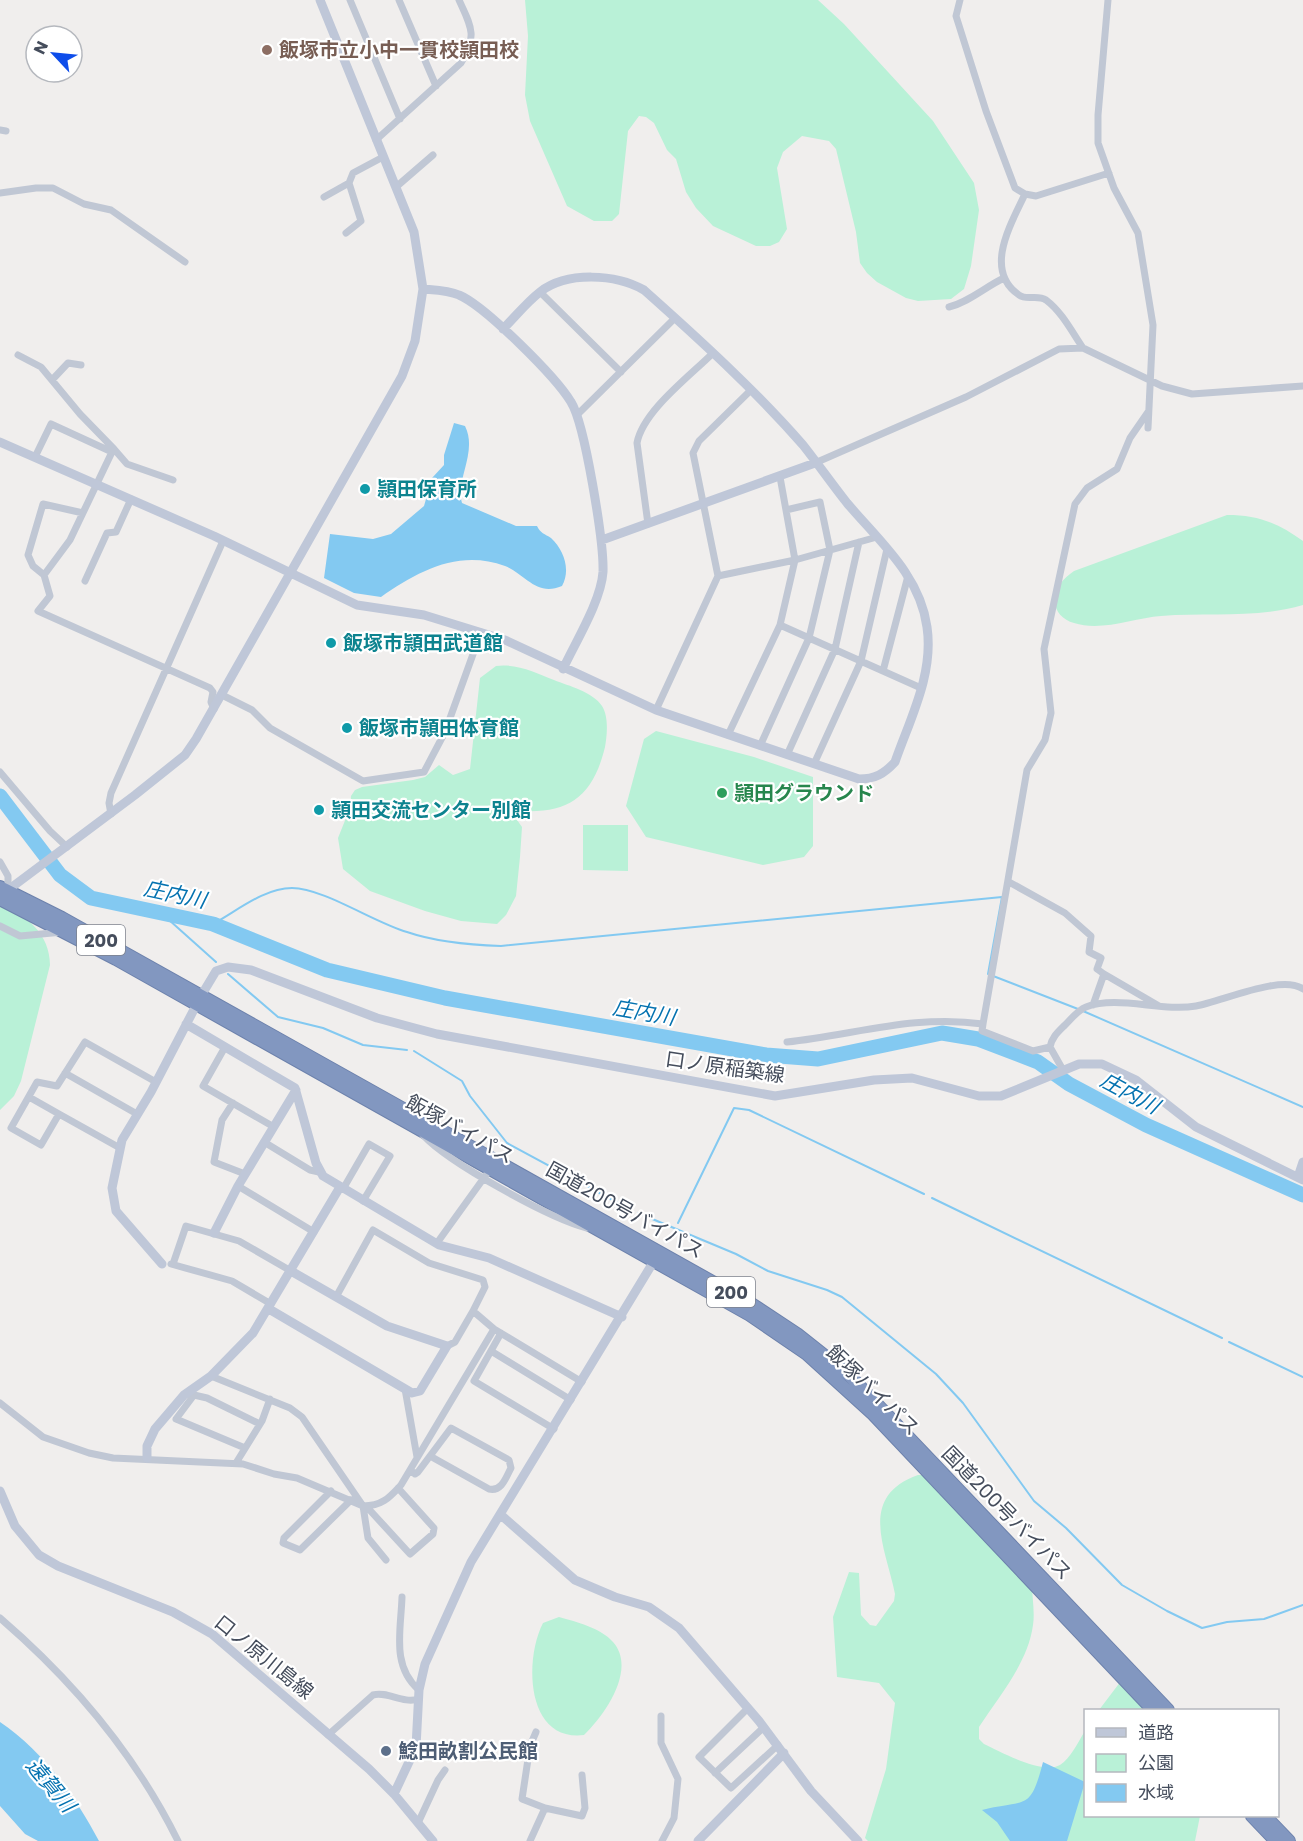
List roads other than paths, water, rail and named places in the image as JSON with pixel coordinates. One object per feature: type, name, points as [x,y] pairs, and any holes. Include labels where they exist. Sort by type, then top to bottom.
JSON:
[{"type":"highway","name":"飯塚バイパス","points":[[3,894],[66,932],[198,1001],[416,1127],[488,1173],[604,1232],[658,1256],[785,1338],[842,1383],[1151,1709]]},
{"type":"highway","name":"国道200号バイパス","points":[[3,894],[779,1321],[850,1376],[1167,1709]]},
{"type":"highway","points":[[1254,1817],[1276,1841]]},
{"type":"highway","points":[[1267,1817],[1289,1841]]},
{"type":"street","points":[[3,894],[111,814],[184,755],[214,709],[402,376],[415,341],[423,288],[414,232],[320,0]]},
{"type":"street","points":[[350,0],[400,119]]},
{"type":"street","points":[[399,0],[436,86]]},
{"type":"street","points":[[376,140],[460,63],[472,42],[471,26],[459,0]]},
{"type":"street","points":[[960,0],[956,16],[986,111],[1016,188],[1025,194],[1036,196],[1109,173]]},
{"type":"street","points":[[1108,0],[1098,115],[1098,143],[1114,188],[1137,233],[1153,325],[1148,428]]},
{"type":"street","points":[[396,187],[434,154]]},
{"type":"street","points":[[324,197],[349,183],[353,173],[383,157]]},
{"type":"street","points":[[346,233],[361,221],[349,183]]},
{"type":"street","points":[[0,193],[36,188],[53,189],[84,204],[111,210],[141,228],[185,262]]},
{"type":"street","points":[[1025,194],[1002,244],[1004,278],[1023,297],[1045,299],[1058,311],[1083,348]]},
{"type":"street","points":[[0,442],[224,541],[357,604],[423,615],[505,640],[563,669],[656,710],[859,779],[871,779],[885,773],[895,762],[927,669],[927,629],[923,605],[908,576],[815,463],[751,390],[644,290],[631,282],[612,278],[566,280],[540,292],[503,329]]},
{"type":"street","points":[[949,307],[965,303],[982,289],[1004,278]]},
{"type":"street","points":[[423,288],[460,295],[503,329],[561,388],[577,415],[602,540],[603,573],[598,591],[563,669]]},
{"type":"street","points":[[540,292],[621,372]]},
{"type":"street","points":[[577,415],[675,318]]},
{"type":"street","points":[[602,540],[815,463],[966,397],[1049,352],[1072,347],[1083,348],[1150,381],[1192,393],[1303,386]]},
{"type":"street","points":[[648,524],[638,443],[639,432],[651,415],[713,353]]},
{"type":"street","points":[[18,355],[41,367],[113,451],[127,464],[173,480]]},
{"type":"street","points":[[52,380],[68,363],[81,365]]},
{"type":"street","points":[[656,710],[718,576],[692,460],[695,448],[704,436],[751,390]]},
{"type":"street","points":[[1050,1047],[1033,1051],[982,1031],[983,1024],[1027,770],[1045,740],[1051,713],[1044,649],[1075,504],[1087,488],[1117,469],[1130,438],[1148,412]]},
{"type":"street","points":[[35,458],[51,424],[113,451]]},
{"type":"street","points":[[44,575],[70,540],[113,451]]},
{"type":"street","points":[[729,735],[780,625],[795,560],[780,477]]},
{"type":"street","points":[[85,581],[107,533],[116,532],[130,499]]},
{"type":"street","points":[[760,746],[810,638],[830,550],[820,502],[786,510]]},
{"type":"street","points":[[83,513],[44,504],[28,555],[33,567],[44,575],[50,596],[38,611],[210,688],[213,692],[211,702],[214,709]]},
{"type":"street","points":[[718,576],[795,560],[877,537]]},
{"type":"street","points":[[111,814],[108,803],[111,793],[224,541]]},
{"type":"street","points":[[787,755],[835,649],[860,542]]},
{"type":"street","points":[[814,764],[861,661],[887,549]]},
{"type":"street","points":[[883,671],[908,576]]},
{"type":"street","points":[[780,625],[921,688]]},
{"type":"street","points":[[222,695],[252,710],[270,728],[363,781],[424,772],[445,732],[481,632]]},
{"type":"street","points":[[0,772],[66,848]]},
{"type":"street","points":[[0,862],[8,876],[3,894]]},
{"type":"street","points":[[1009,882],[1065,913],[1078,923],[1091,936],[1089,952],[1101,958],[1097,969],[1162,1008]]},
{"type":"street","points":[[0,927],[20,936],[66,932]]},
{"type":"street","name":"口ノ原稲築線","points":[[198,1001],[216,971],[222,968],[251,970],[377,1018],[437,1034],[776,1096],[874,1080],[912,1078],[987,1097],[1017,1091],[1063,1070],[1089,1063],[1119,1070],[1136,1080],[1196,1127],[1300,1178]]},
{"type":"street","points":[[1093,1005],[1104,974]]},
{"type":"street","points":[[1063,1070],[1050,1047],[1054,1036],[1085,1008],[1093,1005],[1111,1003],[1162,1008],[1218,1002],[1277,984],[1291,983],[1303,989]]},
{"type":"street","points":[[198,1001],[156,1082],[136,1114],[120,1148],[112,1188],[116,1211],[162,1264],[173,1264],[232,1281],[412,1394],[420,1391],[447,1346],[455,1342],[485,1287],[483,1280],[429,1263],[373,1230],[336,1297]]},
{"type":"street","points":[[787,1042],[901,1022],[936,1020],[983,1024]]},
{"type":"street","points":[[186,1024],[285,1081],[296,1090],[319,1172]]},
{"type":"street","points":[[59,1114],[41,1145],[11,1128],[37,1083],[57,1086],[85,1042],[156,1082]]},
{"type":"street","points":[[225,1047],[203,1086],[274,1128]]},
{"type":"street","points":[[65,1073],[136,1114]]},
{"type":"street","points":[[214,1233],[238,1186],[296,1090]]},
{"type":"street","points":[[29,1097],[120,1148]]},
{"type":"street","points":[[233,1103],[222,1120],[214,1162],[245,1174]]},
{"type":"street","points":[[264,1142],[310,1170],[319,1172],[341,1188],[437,1243],[489,1258],[622,1317]]},
{"type":"street","points":[[171,1417],[184,1395],[211,1376],[253,1333],[369,1144],[390,1156],[363,1201]]},
{"type":"street","points":[[1300,1178],[1303,1162]]},
{"type":"street","points":[[437,1243],[488,1173]]},
{"type":"street","points":[[238,1186],[314,1232]]},
{"type":"street","points":[[173,1264],[186,1226],[214,1233],[239,1242],[387,1326],[447,1346]]},
{"type":"street","points":[[394,1794],[416,1747],[419,1695],[425,1664],[471,1562],[658,1256]]},
{"type":"street","points":[[473,1311],[501,1334],[582,1382]]},
{"type":"street","points":[[0,1402],[43,1437],[67,1447],[113,1458],[236,1463],[297,1478],[365,1506],[380,1504],[398,1488],[410,1470],[494,1329]]},
{"type":"street","points":[[501,1334],[475,1377],[476,1384],[554,1429]]},
{"type":"street","points":[[491,1351],[571,1400]]},
{"type":"street","points":[[211,1376],[290,1407],[302,1416],[365,1506],[410,1554],[433,1534],[434,1528],[398,1488]]},
{"type":"street","points":[[405,1389],[417,1457]]},
{"type":"street","points":[[147,1458],[150,1438],[194,1395],[207,1398],[260,1424]]},
{"type":"street","points":[[236,1463],[260,1424],[270,1399]]},
{"type":"street","points":[[171,1417],[245,1448]]},
{"type":"street","points":[[410,1470],[415,1474],[418,1472],[425,1463],[451,1428],[509,1460],[511,1468],[499,1488],[495,1490],[430,1456]]},
{"type":"street","name":"口ノ原川島線","points":[[0,1491],[15,1526],[39,1555],[58,1566],[173,1612],[212,1634],[394,1794],[433,1841]]},
{"type":"street","points":[[331,1491],[284,1538],[283,1543],[300,1550],[351,1500]]},
{"type":"street","points":[[365,1506],[368,1538],[386,1560]]},
{"type":"street","points":[[501,1515],[575,1580],[615,1597],[649,1607],[679,1628],[764,1727],[811,1791],[858,1841]]},
{"type":"street","points":[[402,1597],[399,1646],[401,1667],[419,1695]]},
{"type":"street","points":[[0,1618],[49,1662],[92,1711],[123,1752],[178,1841]]},
{"type":"street","points":[[328,1734],[373,1695],[380,1693],[411,1702],[419,1695]]},
{"type":"street","points":[[748,1708],[699,1757],[731,1788],[781,1749]]},
{"type":"street","points":[[661,1716],[661,1743],[678,1779],[674,1818],[662,1841]]},
{"type":"street","points":[[715,1773],[764,1727]]},
{"type":"street","points":[[536,1732],[530,1746],[522,1799],[545,1808],[582,1816],[585,1808],[582,1775]]},
{"type":"street","points":[[698,1841],[781,1749]]},
{"type":"street","points":[[418,1823],[438,1780],[446,1770]]},
{"type":"street","points":[[530,1841],[545,1808]]},
{"type":"water","points":[[454,423],[465,426],[469,446],[461,485],[462,503],[516,526],[537,526],[541,532],[556,543],[563,554],[566,573],[562,586],[553,589],[538,587],[505,566],[488,561],[471,560],[455,561],[424,571],[381,597],[354,593],[324,578],[330,534],[373,539],[391,534],[424,506],[432,478],[444,465],[444,455]]},
{"type":"water","name":"遠賀川","points":[[0,1722],[30,1746],[57,1776],[99,1841],[38,1841],[25,1834],[0,1806]]},
{"type":"water","points":[[1043,1762],[1084,1782],[1067,1841],[1010,1841],[997,1822],[982,1810],[1024,1801],[1030,1796]]},
{"type":"waterway","name":"庄内川","points":[[0,796],[60,875],[91,898],[213,924],[327,970],[445,998],[766,1055],[818,1059],[942,1033],[978,1039],[1038,1062],[1069,1084],[1146,1125],[1303,1195]]},
{"type":"waterway","points":[[213,924],[261,896],[292,888],[319,894],[394,928],[418,935],[453,942],[501,946],[1002,897],[988,974],[1078,1009]]},
{"type":"waterway","points":[[159,911],[216,962]]},
{"type":"waterway","points":[[228,974],[278,1017],[323,1028],[363,1045],[407,1050]]},
{"type":"waterway","points":[[1083,1011],[1303,1107]]},
{"type":"waterway","points":[[414,1051],[462,1081],[470,1096],[507,1143],[631,1210]]},
{"type":"waterway","points":[[678,1223],[734,1108],[749,1110],[924,1194]]},
{"type":"waterway","points":[[932,1198],[1222,1338]]},
{"type":"waterway","points":[[638,1213],[736,1254],[768,1271],[842,1297],[936,1374],[963,1403],[1034,1501],[1066,1528],[1122,1585],[1202,1628],[1227,1622],[1264,1619],[1303,1605]]},
{"type":"waterway","points":[[1229,1342],[1303,1377]]},
{"type":"place","name":"飯塚市立小中一貫校頴田校","points":[[267,50]]},
{"type":"place","name":"頴田保育所","points":[[365,489]]},
{"type":"place","name":"飯塚市頴田武道館","points":[[331,643]]},
{"type":"place","name":"飯塚市頴田体育館","points":[[347,728]]},
{"type":"place","name":"頴田グラウンド","points":[[722,793]]},
{"type":"place","name":"頴田交流センター別館","points":[[319,810]]},
{"type":"place","name":"鯰田畝割公民館","points":[[386,1751]]}]
